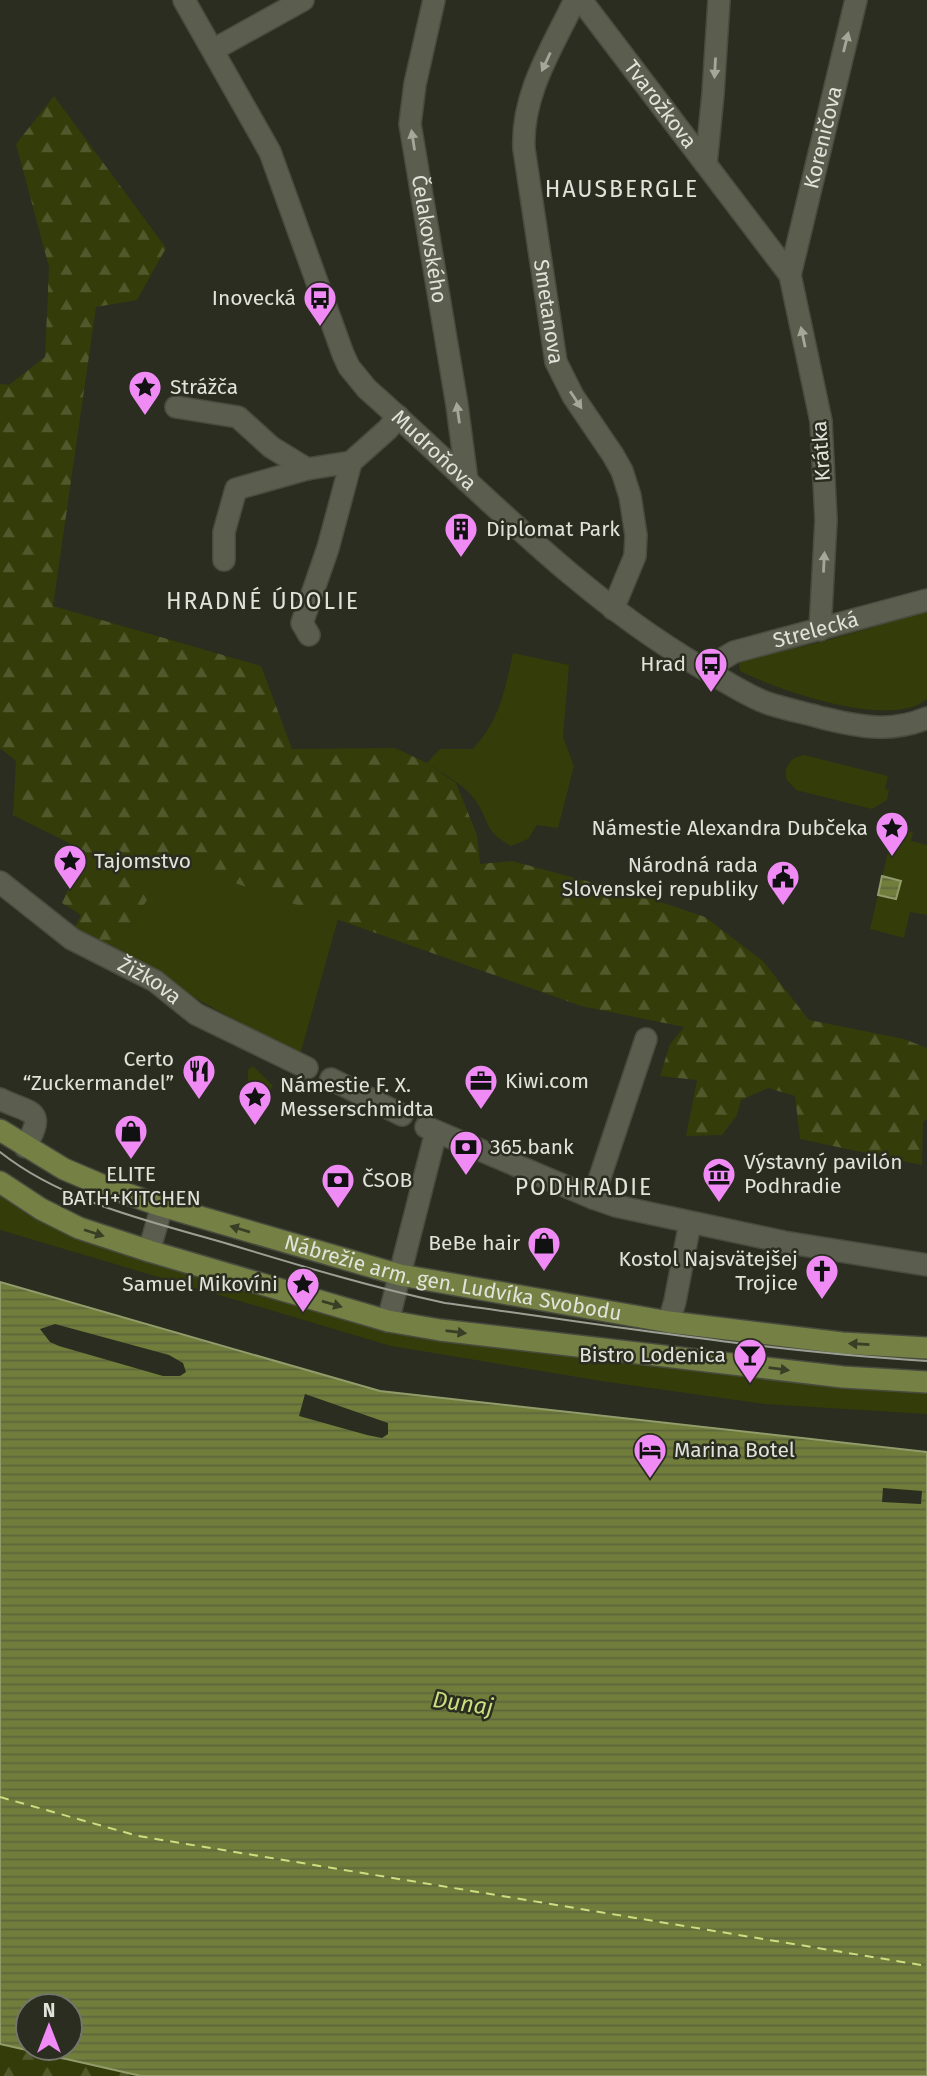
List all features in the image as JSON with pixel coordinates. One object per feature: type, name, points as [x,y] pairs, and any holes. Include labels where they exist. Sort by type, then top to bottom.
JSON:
[{"type":"main road","name":"Nábrežie arm. gen. Ludvíka Svobodu","points":[[0,1130],[64,1169],[162,1206],[400,1275],[669,1322],[842,1343],[927,1348]]},
{"type":"main road","name":"Nábrežie arm. gen. Ludvíka Svobodu","points":[[0,1182],[41,1209],[79,1228],[388,1321],[440,1330],[844,1377],[927,1382]]},
{"type":"street","name":"Mudroňova","points":[[184,0],[270,152],[349,367],[368,389],[467,481],[613,609],[664,645],[765,702],[855,725],[891,728],[918,722]]},
{"type":"street","points":[[213,50],[303,0]]},
{"type":"street","name":"Čelakovského","points":[[434,0],[415,84],[410,124],[457,405],[467,481]]},
{"type":"street","name":"Smetanova","points":[[575,0],[528,102],[523,123],[524,149],[556,362],[573,396],[622,471],[630,496],[636,535],[635,556],[613,609]]},
{"type":"street","name":"Tvarožkova","points":[[581,0],[790,275]]},
{"type":"street","points":[[706,164],[719,0]]},
{"type":"street","name":"Koreničova","points":[[790,275],[856,0]]},
{"type":"street","name":"Krátka","points":[[790,275],[821,421],[826,520],[820,630]]},
{"type":"street","points":[[176,407],[238,418],[271,447],[307,469]]},
{"type":"street","points":[[224,560],[224,533],[236,489],[307,469],[351,462],[388,429],[398,416]]},
{"type":"street","points":[[309,635],[302,623],[328,548],[351,462]]},
{"type":"street","name":"Strelecká","points":[[712,673],[719,661],[734,652],[927,600]]},
{"type":"street","name":"Žižkova","points":[[0,882],[72,939],[155,981],[196,1014],[307,1068]]},
{"type":"street","points":[[593,1198],[646,1039]]},
{"type":"street","points":[[331,1079],[402,1115]]},
{"type":"street","points":[[0,1099],[32,1112],[36,1122],[34,1132],[25,1147]]},
{"type":"street","points":[[388,1321],[431,1130],[616,1206],[784,1242],[927,1265]]},
{"type":"street","points":[[149,1251],[162,1206]]},
{"type":"street","points":[[669,1322],[690,1223]]},
{"type":"green space","points":[[54,96],[166,248],[137,300],[96,307],[53,606],[261,666],[292,749],[395,748],[427,763],[456,783],[477,835],[480,864],[512,861],[646,897],[705,917],[763,961],[809,1020],[904,1039],[927,1048],[927,1119],[923,1122],[922,1165],[800,1139],[795,1096],[768,1088],[741,1100],[737,1115],[722,1135],[686,1136],[697,1080],[660,1076],[670,1044],[684,1027],[581,1006],[173,861],[112,953],[74,930],[81,915],[62,903],[85,851],[13,815],[16,761],[0,748],[0,384],[9,385],[45,357],[49,267],[16,144]]},
{"type":"green space","points":[[927,610],[927,699],[910,707],[862,709],[834,704],[780,688],[740,671],[738,659],[810,645]]},
{"type":"green space","points":[[513,653],[569,665],[563,737],[574,766],[558,828],[537,825],[528,839],[511,846],[496,835],[465,789],[427,763],[440,749],[473,749],[482,738],[496,715]]},
{"type":"green space","points":[[804,755],[888,776],[885,789],[889,790],[887,800],[872,809],[796,790],[786,779],[786,770],[792,760]]},
{"type":"green space","points":[[906,831],[913,832],[911,841],[927,845],[927,915],[910,912],[904,938],[870,929],[891,839]]},
{"type":"green space","points":[[173,861],[338,919],[300,1055],[112,953]]},
{"type":"green space","points":[[253,1066],[273,1086],[258,1108],[247,1108],[248,1070]]},
{"type":"green space","points":[[0,1195],[31,1217],[67,1234],[132,1258],[396,1330],[709,1373],[927,1392],[927,1414],[764,1404],[601,1381],[391,1346],[0,1230]]},
{"type":"green space","points":[[0,2044],[14,2047],[14,2062],[79,2062],[141,2076],[0,2076]]},
{"type":"water","points":[[882,876],[901,881],[896,899],[878,895]]},
{"type":"water","name":"Dunaj","points":[[0,1282],[380,1391],[927,1452],[927,2076],[141,2076],[79,2062],[84,2062],[84,1992],[14,1992],[14,2047],[0,2044]]},
{"type":"pier","points":[[55,1324],[169,1355],[183,1363],[186,1372],[180,1376],[163,1376],[59,1346],[50,1342],[40,1329]]},
{"type":"pier","points":[[305,1394],[388,1423],[388,1434],[382,1438],[367,1435],[299,1416]]},
{"type":"pier","points":[[883,1488],[922,1491],[921,1504],[882,1502]]},
{"type":"ferry route","points":[[0,1797],[138,1836],[927,1966]]},
{"type":"tram line","points":[[0,1152],[51,1184],[108,1208],[417,1297],[685,1336],[806,1351],[927,1361]]},
{"type":"place","name":"Inovecká","points":[[320,328]]},
{"type":"place","name":"Strážča","points":[[145,417]]},
{"type":"place","name":"Diplomat Park","points":[[461,559]]},
{"type":"place","name":"Hrad","points":[[711,694]]},
{"type":"place","name":"Námestie Alexandra Dubčeka","points":[[892,858]]},
{"type":"place","name":"Tajomstvo","points":[[70,891]]},
{"type":"place","name":"Národná rada Slovenskej republiky","points":[[783,907]]},
{"type":"place","name":"Certo “Zuckermandel”","points":[[199,1101]]},
{"type":"place","name":"Kiwi.com","points":[[481,1111]]},
{"type":"place","name":"Námestie F. X. Messerschmidta","points":[[255,1127]]},
{"type":"place","name":"ELITE BATH+KITCHEN","points":[[131,1161]]},
{"type":"place","name":"365.bank","points":[[466,1177]]},
{"type":"place","name":"Výstavný pavilón Podhradie","points":[[719,1204]]},
{"type":"place","name":"ČSOB","points":[[338,1210]]},
{"type":"place","name":"BeBe hair","points":[[544,1273]]},
{"type":"place","name":"Kostol Najsvätejšej Trojice","points":[[822,1301]]},
{"type":"place","name":"Samuel Mikovíni","points":[[303,1314]]},
{"type":"place","name":"Bistro Lodenica","points":[[750,1385]]},
{"type":"place","name":"Marina Botel","points":[[650,1480]]},
{"type":"district","name":"HAUSBERGLE","points":[[622,189]]},
{"type":"district","name":"HRADNÉ ÚDOLIE","points":[[263,601]]},
{"type":"district","name":"PODHRADIE","points":[[584,1187]]}]
